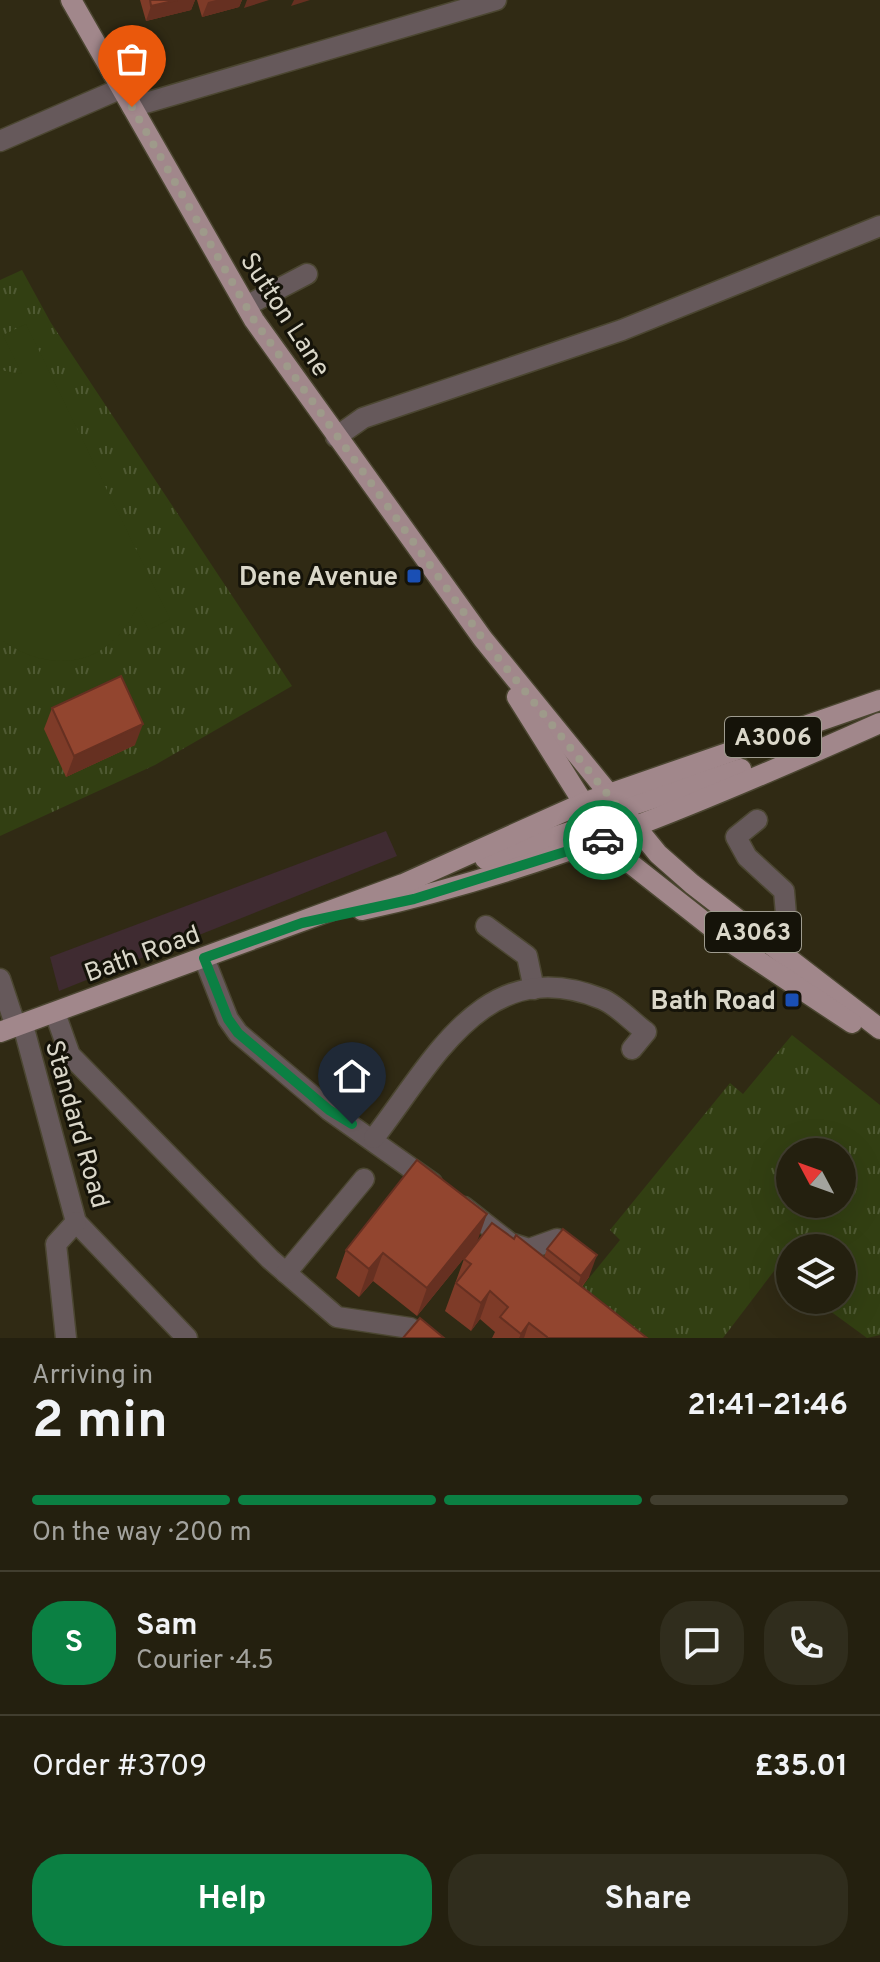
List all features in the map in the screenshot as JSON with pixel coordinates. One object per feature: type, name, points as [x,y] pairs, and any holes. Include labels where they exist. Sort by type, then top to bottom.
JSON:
[{"type":"main road","name":"Sutton Lane","points":[[71,0],[246,306],[336,437],[483,639],[609,794]]},
{"type":"main road","name":"Sutton Lane","points":[[483,639],[600,831]]},
{"type":"main road","name":"Bath Road","points":[[13,1028],[403,884],[583,803],[880,700]]},
{"type":"main road","name":"Bath Road","points":[[302,923],[414,899],[600,831],[880,722]]},
{"type":"main road","name":"A3063","points":[[609,794],[628,819],[692,884],[880,1029]]},
{"type":"main road","points":[[583,803],[596,811],[628,819]]},
{"type":"main road","name":"A3063","points":[[600,831],[650,882],[730,942],[880,1040]]},
{"type":"main road","points":[[403,884],[600,831]]},
{"type":"street","points":[[132,107],[496,0]]},
{"type":"street","points":[[0,141],[122,88]]},
{"type":"street","points":[[336,437],[363,418],[622,330],[880,226]]},
{"type":"street","points":[[246,306],[307,274]]},
{"type":"street","points":[[757,820],[736,837],[747,857],[784,891],[786,914],[764,941]]},
{"type":"street","points":[[486,926],[527,956],[534,989]]},
{"type":"street","points":[[204,958],[228,1019],[238,1033],[329,1110],[374,1138],[510,1243],[529,1249],[557,1239],[582,1257]]},
{"type":"street","name":"Standard Road","points":[[0,979],[76,1222],[187,1338]]},
{"type":"street","points":[[374,1138],[470,1014],[502,994],[550,986],[603,999],[646,1032],[632,1049]]},
{"type":"street","points":[[55,1013],[70,1055],[286,1273],[337,1317],[410,1328],[424,1338]]},
{"type":"street","points":[[286,1273],[364,1179]]},
{"type":"street","points":[[66,1338],[56,1244],[63,1232],[76,1222]]},
{"type":"shaded area","points":[[386,831],[397,856],[59,991],[50,957]]},
{"type":"green space","points":[[22,270],[51,323],[292,686],[155,765],[0,836],[0,280]]},
{"type":"green space","points":[[26,324],[170,619],[149,630],[137,607],[111,643],[78,659],[59,661],[39,658],[19,651],[0,639],[0,370],[22,374],[3,335]]},
{"type":"green space","points":[[792,1035],[880,1105],[880,1335],[867,1338],[834,1314],[856,1314],[856,1234],[776,1234],[776,1272],[774,1271],[723,1338],[609,1338],[568,1304],[620,1240],[610,1230],[730,1083],[743,1094]]},
{"type":"building","points":[[150,0],[177,0],[151,6]]},
{"type":"building","points":[[121,676],[143,724],[74,756],[52,708]]},
{"type":"building","points":[[417,1160],[487,1214],[427,1288],[383,1253],[369,1269],[346,1250]]},
{"type":"building","points":[[492,1223],[514,1239],[516,1235],[647,1338],[547,1338],[529,1323],[521,1334],[500,1317],[508,1307],[490,1291],[481,1303],[456,1283],[471,1264],[464,1259]]},
{"type":"building","points":[[563,1229],[597,1255],[581,1276],[547,1249]]},
{"type":"building","points":[[420,1318],[444,1338],[403,1338]]},
{"type":"way so far","points":[[132,107],[254,320],[483,639],[634,827],[603,840]]},
{"type":"place","name":"Dene Avenue","points":[[414,576]]},
{"type":"place","name":"Bath Road","points":[[792,1000]]},
{"type":"route","points":[[352,1124],[329,1110],[238,1033],[228,1019],[204,958],[302,923],[414,899],[544,861],[603,840]]}]
